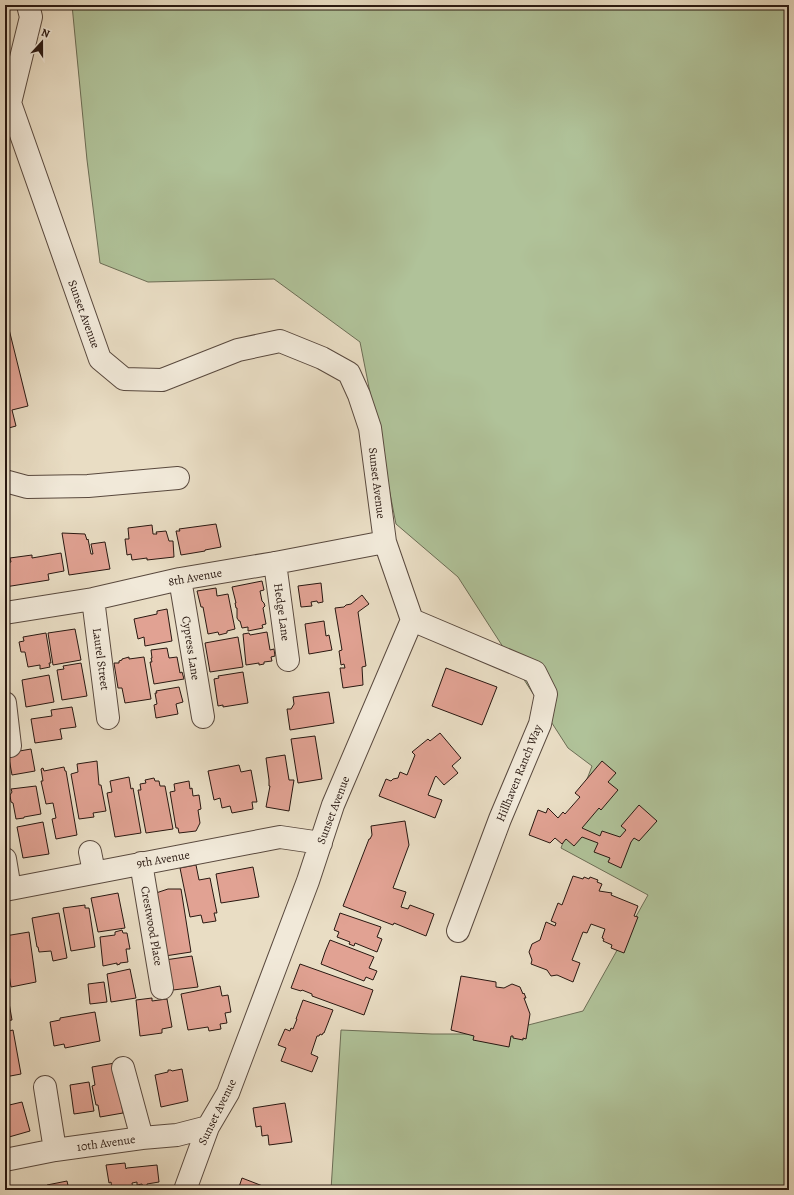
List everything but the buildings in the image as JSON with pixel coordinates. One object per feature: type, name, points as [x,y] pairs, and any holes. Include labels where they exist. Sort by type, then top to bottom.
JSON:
[{"type":"street","name":"Sunset Avenue","points":[[28,5],[31,17],[10,103],[100,359],[124,379],[162,380],[238,350],[280,341],[322,358],[349,373],[359,395],[370,428],[385,542],[412,620],[333,805],[308,882],[228,1093],[208,1127],[185,1190]]},
{"type":"street","points":[[7,481],[27,487],[42,487],[88,486],[178,478]]},
{"type":"street","name":"8th Avenue","points":[[5,613],[93,599],[180,579],[385,542]]},
{"type":"street","name":"Hedge Lane","points":[[275,563],[288,660]]},
{"type":"street","name":"Cypress Lane","points":[[180,579],[202,717]]},
{"type":"street","name":"Laurel Street","points":[[93,599],[108,718]]},
{"type":"street","name":"Hillhaven Ranch Way","points":[[412,620],[535,672],[546,694],[540,724],[500,819],[458,931]]},
{"type":"street","points":[[5,703],[10,746]]},
{"type":"street","name":"9th Avenue","points":[[7,889],[92,862],[141,863],[280,837],[321,843]]},
{"type":"street","points":[[5,859],[7,889]]},
{"type":"street","name":"Crestwood Place","points":[[141,863],[162,988]]},
{"type":"street","points":[[123,1068],[142,1138]]},
{"type":"street","points":[[45,1087],[55,1150]]},
{"type":"street","name":"10th Avenue","points":[[5,1160],[55,1150],[142,1138],[177,1135],[208,1127]]},
{"type":"green space","points":[[72,5],[789,5],[789,1190],[331,1190],[341,1030],[432,1034],[493,1034],[583,1011],[648,895],[561,848],[592,766],[568,748],[458,577],[396,524],[360,342],[274,279],[148,282],[100,263],[87,160]]}]
